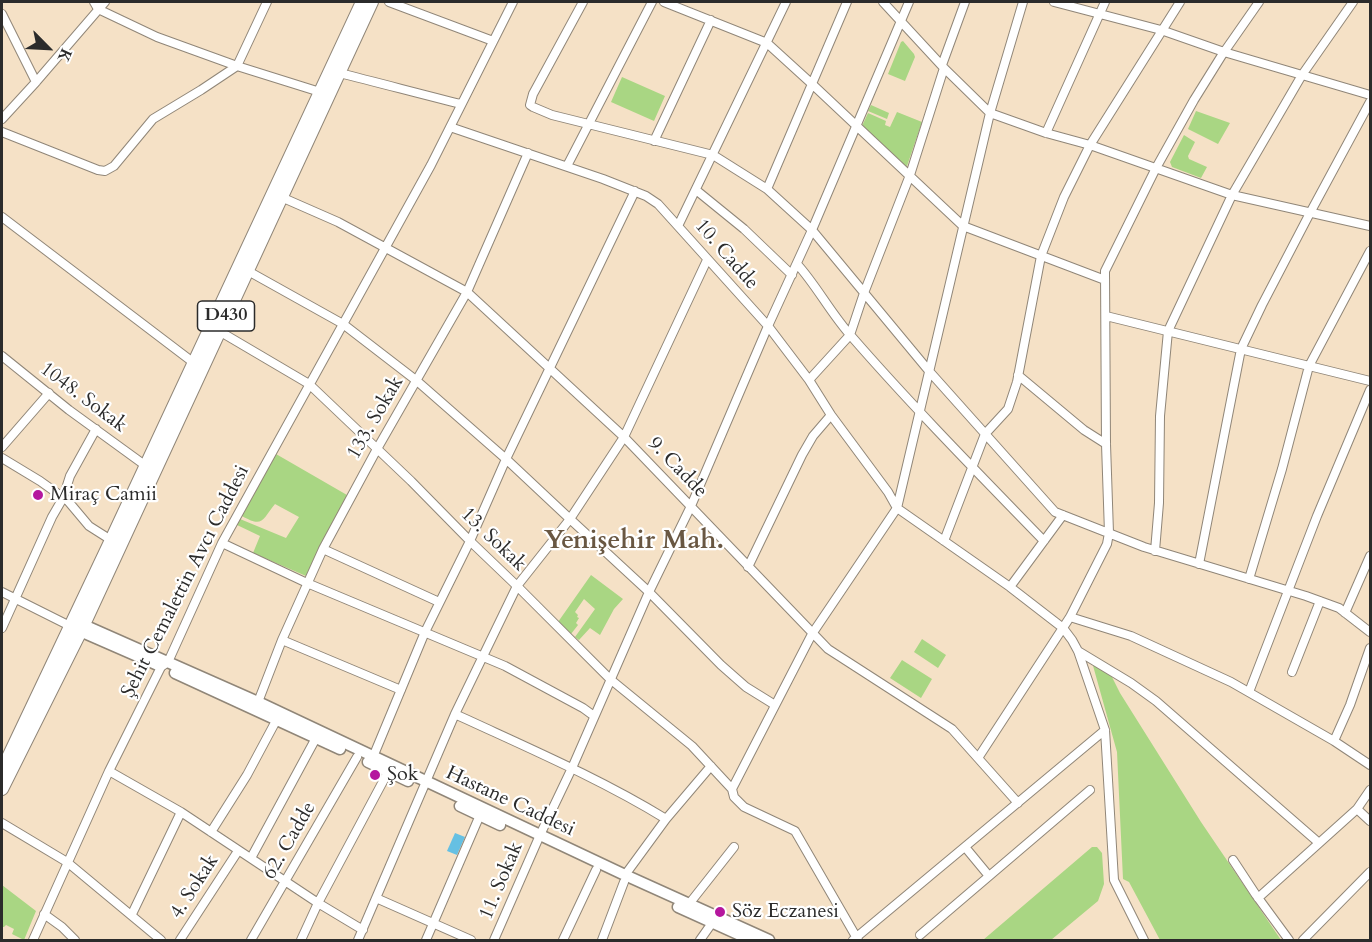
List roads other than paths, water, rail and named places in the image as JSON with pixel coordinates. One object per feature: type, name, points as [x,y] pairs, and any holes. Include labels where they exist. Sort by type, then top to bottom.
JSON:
[{"type":"highway","name":"D430","points":[[2,770],[77,625],[111,540],[362,2]]},
{"type":"highway","name":"D430","points":[[2,789],[77,625],[248,270],[372,2]]},
{"type":"main road","name":"Hastane Caddesi","points":[[77,625],[258,702],[373,757],[480,816],[538,838],[596,870],[689,904],[769,940]]},
{"type":"main road","name":"Hastane Caddesi","points":[[165,664],[388,772],[424,785],[751,940]]},
{"type":"street","points":[[2,119],[36,82],[96,5],[105,2]]},
{"type":"street","points":[[2,132],[105,171],[114,166],[153,119],[237,66],[267,2]]},
{"type":"street","points":[[389,2],[493,41]]},
{"type":"street","name":"Şehit Cemalettin Avcı Caddesi","points":[[33,940],[109,771],[165,664],[222,543],[386,248],[513,2]]},
{"type":"street","points":[[583,2],[533,94],[530,105],[532,107],[587,124],[713,155],[767,189],[812,230],[930,371],[1055,512],[1155,550],[1339,608],[1371,632]]},
{"type":"street","points":[[567,166],[651,2]]},
{"type":"street","points":[[664,2],[767,43],[963,226],[1105,280]]},
{"type":"street","points":[[678,226],[786,2]]},
{"type":"street","points":[[767,189],[847,2]]},
{"type":"street","points":[[883,2],[943,67],[990,113],[1232,195],[1371,226]]},
{"type":"street","name":"11. Sokak","points":[[494,940],[649,592],[691,506],[909,2]]},
{"type":"street","points":[[809,380],[850,335],[910,176],[965,2]]},
{"type":"street","points":[[732,789],[812,634],[897,508],[990,113],[1023,2]]},
{"type":"street","points":[[1054,2],[1161,30],[1224,52],[1371,95]]},
{"type":"street","points":[[1046,133],[1105,2]]},
{"type":"street","points":[[944,541],[985,434],[1008,409],[1018,375],[1041,256],[1064,197],[1090,145],[1180,2]]},
{"type":"street","points":[[978,758],[1070,616],[1107,544],[1109,533],[1106,444],[1106,271],[1156,168],[1194,100],[1259,2]]},
{"type":"street","points":[[1155,550],[1159,503],[1160,416],[1168,331],[1232,195],[1302,75],[1353,2]]},
{"type":"street","points":[[96,5],[157,37],[237,66],[320,92]]},
{"type":"street","points":[[2,14],[36,82]]},
{"type":"street","points":[[654,141],[711,20]]},
{"type":"street","points":[[339,73],[461,104]]},
{"type":"street","points":[[1199,564],[1241,349],[1310,213],[1371,102]]},
{"type":"street","name":"10. Cadde","points":[[450,127],[635,191],[658,204],[768,326],[809,380],[897,508]]},
{"type":"street","name":"133. Sokak","points":[[258,702],[282,640],[323,549],[467,292],[528,153]]},
{"type":"street","points":[[696,190],[744,229],[792,275]]},
{"type":"street","points":[[373,757],[425,632],[635,191]]},
{"type":"street","name":"9. Cadde","points":[[281,197],[338,222],[467,292],[624,437],[828,649],[952,729],[1018,803]]},
{"type":"street","points":[[2,217],[194,363]]},
{"type":"street","points":[[1249,579],[1282,469],[1309,366],[1371,251]]},
{"type":"street","points":[[358,940],[455,714],[517,586],[570,519],[624,437],[707,260]]},
{"type":"street","points":[[797,264],[850,335],[920,412],[1044,541]]},
{"type":"street","points":[[248,270],[343,324],[417,381],[506,459],[649,592],[721,665],[746,687],[775,705]]},
{"type":"street","points":[[1106,316],[1371,381]]},
{"type":"street","name":"13. Sokak","points":[[219,331],[309,384],[517,586],[610,680],[692,746],[732,789],[734,797],[744,807],[795,831],[856,939]]},
{"type":"street","name":"1048. Sokak","points":[[4,362],[146,466]]},
{"type":"street","points":[[1018,375],[1084,430],[1106,444]]},
{"type":"street","points":[[1250,692],[1317,516],[1371,390]]},
{"type":"street","points":[[2,447],[49,393]]},
{"type":"street","points":[[748,567],[802,455],[813,436],[831,415]]},
{"type":"street","points":[[2,628],[52,517],[63,498],[70,476],[96,429]]},
{"type":"street","points":[[2,458],[68,501],[89,526],[111,540]]},
{"type":"street","points":[[897,508],[1010,587],[1063,627],[1072,640],[1078,651],[1105,730],[1114,880],[1144,940]]},
{"type":"street","points":[[1010,587],[1063,515]]},
{"type":"street","points":[[222,543],[307,583],[505,666],[594,716]]},
{"type":"street","points":[[323,549],[439,602]]},
{"type":"street","points":[[1345,613],[1371,556]]},
{"type":"street","points":[[2,592],[77,625]]},
{"type":"street","points":[[1292,672],[1320,601]]},
{"type":"street","points":[[1070,616],[1131,636],[1250,692],[1371,765]]},
{"type":"street","points":[[282,640],[401,690]]},
{"type":"street","points":[[1334,741],[1371,648]]},
{"type":"street","points":[[1078,651],[1156,701],[1319,843]]},
{"type":"street","points":[[455,714],[572,768],[666,819]]},
{"type":"street","points":[[211,832],[247,775],[277,719]]},
{"type":"street","points":[[856,939],[1105,730]]},
{"type":"street","points":[[251,858],[316,738]]},
{"type":"street","name":"62. Cadde","points":[[251,940],[357,757]]},
{"type":"street","points":[[602,940],[625,879],[666,819],[711,766]]},
{"type":"street","points":[[109,771],[181,812],[318,903],[363,930]]},
{"type":"street","points":[[301,940],[318,903],[388,772]]},
{"type":"street","points":[[920,935],[1090,790]]},
{"type":"street","points":[[1258,898],[1357,809],[1371,790]]},
{"type":"street","points":[[1357,809],[1371,821]]},
{"type":"street","points":[[132,914],[181,812]]},
{"type":"street","points":[[426,940],[480,816]]},
{"type":"street","points":[[2,823],[67,862],[161,940]]},
{"type":"street","points":[[689,904],[734,847]]},
{"type":"street","points":[[965,847],[989,876]]},
{"type":"street","name":"4. Sokak","points":[[180,940],[238,851]]},
{"type":"street","points":[[1233,860],[1289,940]]},
{"type":"street","points":[[563,940],[596,870]]},
{"type":"street","points":[[1303,940],[1371,872]]},
{"type":"street","points":[[376,898],[471,940]]},
{"type":"street","points":[[44,914],[75,940]]},
{"type":"street","points":[[700,940],[712,923]]},
{"type":"water","points":[[455,833],[465,837],[457,855],[447,851]]},
{"type":"place","name":"Miraç Camii","points":[[38,495]]},
{"type":"place","name":"Şok","points":[[375,775]]},
{"type":"place","name":"Söz Eczanesi","points":[[720,912]]},
{"type":"district","name":"Yenişehir Mah.","points":[[634,542]]}]
